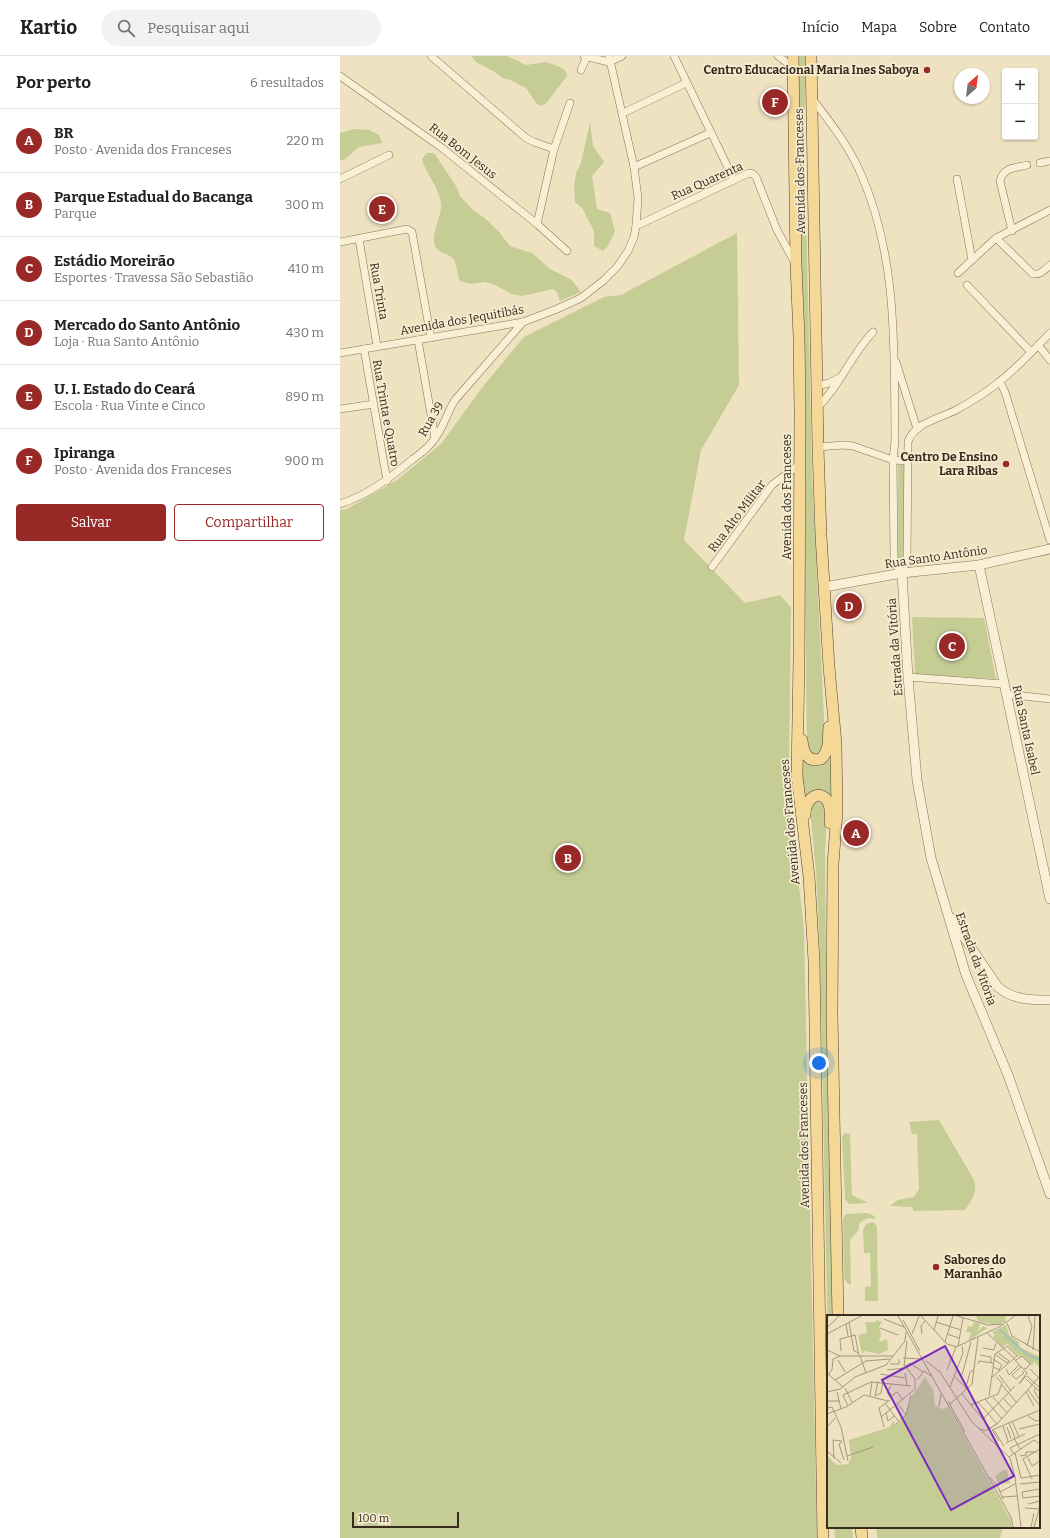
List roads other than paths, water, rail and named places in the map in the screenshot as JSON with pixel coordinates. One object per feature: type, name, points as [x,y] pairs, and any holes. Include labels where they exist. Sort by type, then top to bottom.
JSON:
[{"type":"main road","name":"Avenida dos Franceses","points":[[793,56],[800,464],[797,776],[809,876],[814,961],[825,1529]]},
{"type":"main road","name":"Avenida dos Franceses","points":[[811,56],[818,447],[824,587],[836,744],[837,812],[833,864],[832,1014],[838,1315]]},
{"type":"main road","points":[[799,660],[802,749],[808,758],[814,760],[823,757],[828,748],[829,667]]},
{"type":"main road","points":[[809,876],[804,810],[808,801],[815,796],[824,799],[830,807],[833,864]]},
{"type":"street","points":[[431,56],[526,138],[554,149]]},
{"type":"street","points":[[581,70],[586,56],[609,59],[622,56]]},
{"type":"street","points":[[674,56],[734,180]]},
{"type":"street","points":[[778,56],[794,68]]},
{"type":"street","name":"Avenida dos Jequitibás","points":[[340,352],[523,322],[573,302],[590,292],[604,281],[622,260],[634,237],[638,198],[634,167],[623,113],[609,59]]},
{"type":"street","name":"Rua Bom Jesus","points":[[340,76],[442,148],[537,224],[567,251]]},
{"type":"street","points":[[623,113],[686,83]]},
{"type":"street","name":"Estrada da Vitória","points":[[811,97],[836,129],[861,173],[877,216],[890,283],[894,354],[894,557],[896,564],[902,573],[908,677],[917,780],[931,858],[966,975],[1008,1075],[1050,1194]]},
{"type":"street","points":[[537,224],[554,149],[570,103]]},
{"type":"street","points":[[634,167],[710,133]]},
{"type":"street","points":[[340,179],[389,155]]},
{"type":"street","points":[[1040,163],[1050,160]]},
{"type":"street","points":[[1012,230],[1000,181],[1008,169],[1028,165]]},
{"type":"street","name":"Rua Quarenta","points":[[636,226],[749,173],[755,175],[777,230],[796,265]]},
{"type":"street","points":[[957,180],[972,260]]},
{"type":"street","points":[[958,273],[996,238],[1050,210]]},
{"type":"street","points":[[340,242],[407,230],[413,233],[431,338]]},
{"type":"street","points":[[777,230],[782,236],[787,237],[796,232]]},
{"type":"street","points":[[996,238],[1033,274],[1042,272],[1050,265]]},
{"type":"street","name":"Rua Trinta","points":[[359,239],[377,346]]},
{"type":"street","points":[[967,285],[1031,352]]},
{"type":"street","name":"Rua 39","points":[[340,504],[354,500],[387,481],[428,446],[435,438],[455,400],[523,322]]},
{"type":"street","points":[[817,408],[828,396],[866,340],[874,332]]},
{"type":"street","points":[[902,573],[907,558],[908,442],[911,435],[917,429],[975,399],[1000,382],[1050,333]]},
{"type":"street","points":[[418,340],[435,438]]},
{"type":"street","points":[[1038,345],[1050,360]]},
{"type":"street","name":"Rua Trinta e Quatro","points":[[364,348],[387,481]]},
{"type":"street","points":[[894,354],[917,429]]},
{"type":"street","points":[[817,386],[830,383],[841,376]]},
{"type":"street","points":[[1000,382],[1005,392],[1050,540]]},
{"type":"street","points":[[340,409],[374,404]]},
{"type":"street","points":[[818,447],[833,445],[853,446],[893,460],[908,461]]},
{"type":"street","name":"Rua Alto Militar","points":[[712,567],[772,485],[800,464]]},
{"type":"street","name":"Rua Santo Antônio","points":[[824,587],[902,573],[979,565],[1050,550]]},
{"type":"street","name":"Rua Santa Isabel","points":[[979,565],[1048,881],[1050,899]]},
{"type":"street","points":[[908,677],[1004,684]]},
{"type":"street","points":[[1006,694],[1050,699]]},
{"type":"street","points":[[946,912],[998,987],[1004,993],[1023,999],[1050,1000]]},
{"type":"place","name":"Centro Educacional Maria Ines Saboya","points":[[927,70]]},
{"type":"place","name":"Ipiranga","points":[[775,102]]},
{"type":"place","name":"U. I. Estado do Ceará","points":[[382,209]]},
{"type":"place","name":"Centro De Ensino Lara Ribas","points":[[1006,464]]},
{"type":"place","name":"Mercado do Santo Antônio","points":[[849,606]]},
{"type":"place","name":"Estádio Moreirão","points":[[952,646]]},
{"type":"place","name":"BR","points":[[856,833]]},
{"type":"place","name":"Parque Estadual do Bacanga","points":[[568,858]]},
{"type":"place","name":"Sabores do Maranhão","points":[[936,1267]]}]
